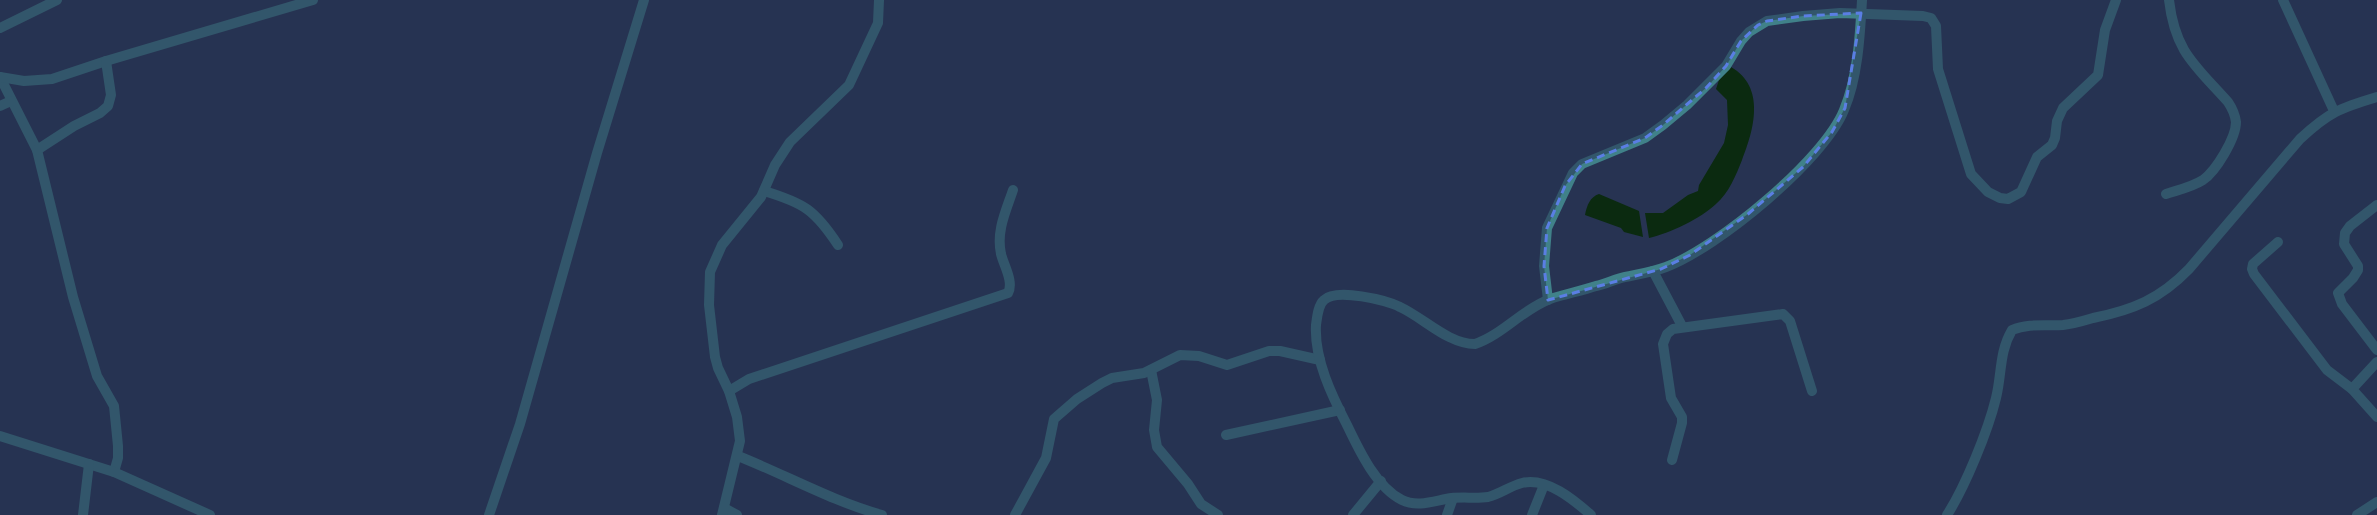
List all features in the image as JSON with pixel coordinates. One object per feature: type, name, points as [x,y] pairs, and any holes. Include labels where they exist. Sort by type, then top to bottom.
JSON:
[{"type":"street","points":[[0,28],[57,0]]},
{"type":"street","points":[[0,77],[24,81],[52,79],[106,61],[313,0]]},
{"type":"street","points":[[490,515],[520,424],[597,153],[644,0]]},
{"type":"street","points":[[737,515],[723,512],[738,456],[739,429],[729,391],[718,368],[715,357],[709,306],[710,272],[722,245],[751,212],[764,191],[775,165],[790,142],[849,86],[878,23],[879,0]]},
{"type":"street","points":[[1591,515],[1562,493],[1544,485],[1526,482],[1494,496],[1453,498],[1414,504],[1401,500],[1381,481],[1366,459],[1340,410],[1320,360],[1316,343],[1318,315],[1324,300],[1330,296],[1354,296],[1382,300],[1400,307],[1440,332],[1469,344],[1480,343],[1548,300],[1618,279],[1653,271],[1676,263],[1715,240],[1803,167],[1832,132],[1845,108],[1850,89],[1862,0]]},
{"type":"street","points":[[1548,300],[1544,266],[1547,228],[1573,173],[1582,164],[1645,138],[1706,88],[1726,66],[1741,41],[1749,32],[1767,21],[1803,16],[1861,14],[1931,18],[1936,26],[1938,68],[1971,174],[1988,192],[2000,198],[2008,199],[2021,192],[2033,163],[2043,151],[2052,145],[2056,138],[2057,121],[2063,108],[2098,75],[2102,65],[2105,30],[2116,0]]},
{"type":"street","points":[[2166,194],[2199,182],[2211,173],[2233,135],[2236,123],[2233,110],[2228,102],[2185,53],[2173,27],[2168,0]]},
{"type":"street","points":[[2283,0],[2334,111]]},
{"type":"street","points":[[37,150],[108,106],[111,96],[106,61]]},
{"type":"street","points":[[0,77],[37,150],[75,303],[97,376],[114,406],[118,446],[114,472]]},
{"type":"street","points":[[1947,515],[1989,420],[1999,383],[2001,355],[2012,330],[2021,326],[2065,325],[2128,310],[2154,299],[2175,284],[2189,269],[2300,139],[2320,120],[2334,111],[2377,96]]},
{"type":"street","points":[[0,106],[11,101]]},
{"type":"street","points":[[729,391],[749,379],[1008,293],[1010,284],[1001,254],[999,237],[1013,190]]},
{"type":"street","points":[[764,191],[786,197],[810,209],[825,225],[838,245]]},
{"type":"street","points":[[2377,205],[2350,226],[2343,238],[2344,244],[2358,266],[2358,270],[2353,278],[2338,293],[2342,304],[2377,350]]},
{"type":"street","points":[[2278,242],[2253,264],[2252,269],[2254,274],[2327,370],[2352,389],[2377,417]]},
{"type":"street","points":[[1653,271],[1682,326]]},
{"type":"street","points":[[1672,460],[1682,417],[1670,398],[1663,344],[1667,334],[1673,329],[1682,326],[1783,314],[1790,321],[1812,391]]},
{"type":"street","points":[[1015,515],[1046,458],[1054,419],[1061,412],[1112,378],[1135,376],[1180,356],[1189,355],[1227,365],[1269,351],[1280,351],[1320,360]]},
{"type":"street","points":[[2352,389],[2377,362]]},
{"type":"street","points":[[1150,370],[1157,400],[1154,430],[1157,447],[1188,484],[1201,504],[1218,515]]},
{"type":"street","points":[[1226,435],[1340,410]]},
{"type":"street","points":[[0,436],[114,472],[210,515]]},
{"type":"street","points":[[738,456],[774,470],[836,500],[882,515]]},
{"type":"street","points":[[83,515],[89,464]]},
{"type":"street","points":[[1353,515],[1381,481]]},
{"type":"street","points":[[1532,515],[1544,485]]},
{"type":"street","points":[[1447,515],[1453,498]]},
{"type":"street","points":[[2357,515],[2377,502]]},
{"type":"highlighted area","points":[[1861,13],[1845,108],[1832,132],[1803,167],[1748,214],[1690,255],[1661,269],[1548,300],[1544,266],[1547,228],[1565,186],[1582,164],[1645,138],[1663,125],[1706,88],[1726,66],[1741,41],[1758,25],[1767,21],[1803,16]]},
{"type":"shaded area","points":[[1731,67],[1742,76],[1749,86],[1753,97],[1754,110],[1750,136],[1735,178],[1721,200],[1702,215],[1666,233],[1649,238],[1645,213],[1663,213],[1688,195],[1698,191],[1699,185],[1724,143],[1728,125],[1727,100],[1716,89],[1719,80]]},
{"type":"shaded area","points":[[1599,194],[1639,211],[1643,237],[1624,232],[1621,228],[1585,215],[1589,202],[1593,197]]}]
